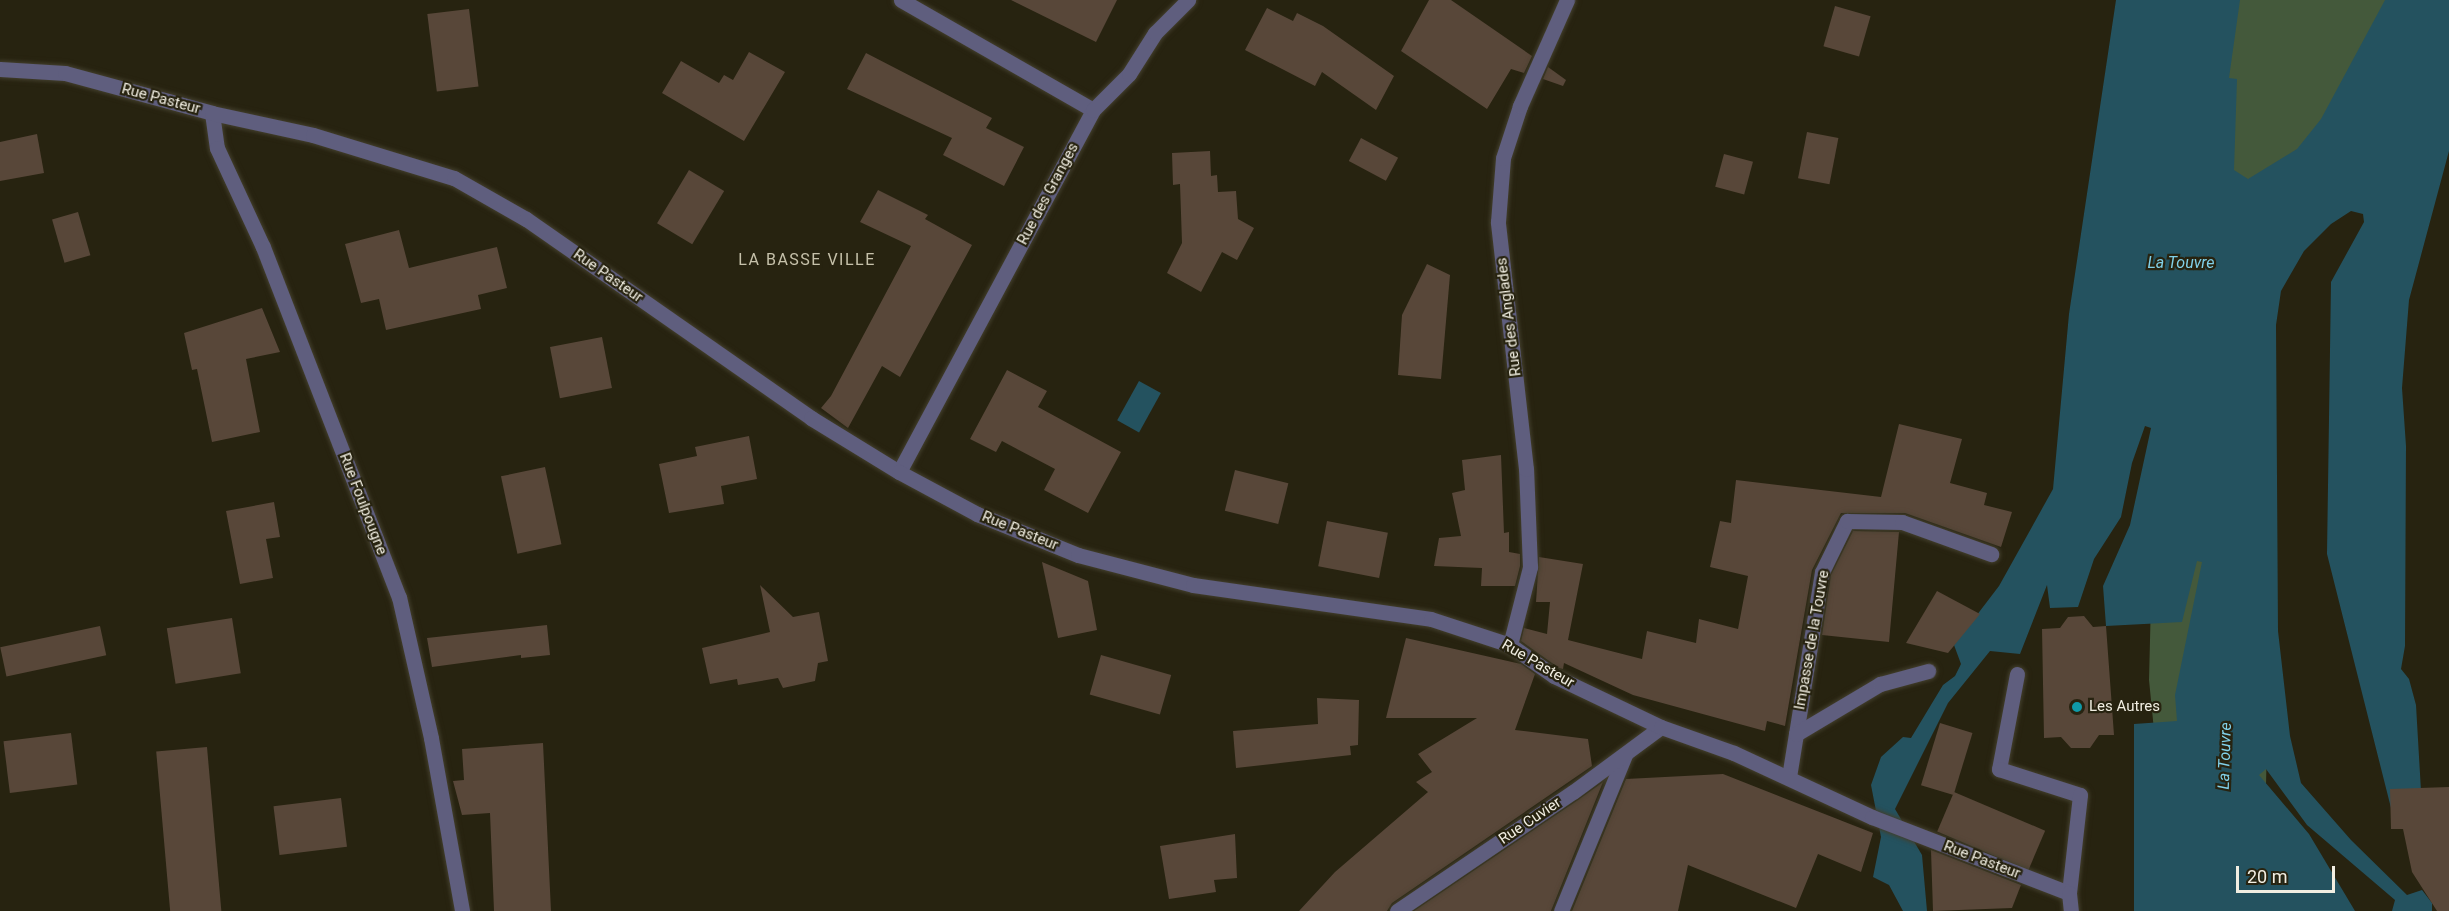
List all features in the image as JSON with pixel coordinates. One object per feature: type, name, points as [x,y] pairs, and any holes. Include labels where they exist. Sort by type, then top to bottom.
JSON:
[{"type":"street","points":[[901,0],[1093,110]]},
{"type":"street","name":"Rue des Granges","points":[[899,472],[1093,110],[1129,74],[1155,33],[1188,0]]},
{"type":"street","name":"Rue des Anglades","points":[[1510,645],[1530,567],[1526,469],[1498,222],[1503,158],[1520,106],[1567,0]]},
{"type":"street","name":"Rue Pasteur","points":[[0,69],[65,73],[212,113],[313,135],[454,178],[526,219],[811,418],[899,472],[977,514],[1078,555],[1193,585],[1431,619],[1510,645],[1554,676],[1661,727],[1789,777],[1872,817],[2069,893]]},
{"type":"street","name":"Rue Foulpougne","points":[[212,113],[217,148],[263,247],[399,597],[431,738],[462,911]]},
{"type":"street","name":"Impasse de la Touvre","points":[[1796,734],[1821,572],[1847,521],[1902,522],[1991,554]]},
{"type":"street","points":[[1789,777],[1796,734],[1880,684],[1928,671]]},
{"type":"street","points":[[2017,674],[1999,769],[2080,795],[2069,893],[2071,911]]},
{"type":"street","name":"Rue Cuvier","points":[[1396,911],[1661,727]]},
{"type":"street","points":[[1561,911],[1625,754]]},
{"type":"green space","points":[[2166,0],[2449,0],[2351,189],[2261,279],[2267,743],[2263,911],[2172,911],[2149,680]]},
{"type":"water","name":"La Touvre","points":[[2116,0],[2240,0],[2229,78],[2237,79],[2234,170],[2248,179],[2297,149],[2321,119],[2385,0],[2449,0],[2449,151],[2409,300],[2402,388],[2406,446],[2405,646],[2401,669],[2409,679],[2416,705],[2422,808],[2391,808],[2327,554],[2331,282],[2364,222],[2363,214],[2351,211],[2331,224],[2304,251],[2281,291],[2276,325],[2278,631],[2290,736],[2301,783],[2351,840],[2407,895],[2422,890],[2432,903],[2432,911],[2392,911],[2395,900],[2307,825],[2266,769],[2259,775],[2309,834],[2355,911],[2134,911],[2134,724],[2177,721],[2175,695],[2202,562],[2197,561],[2182,622],[2106,626],[2103,586],[2130,525],[2151,428],[2145,426],[2132,463],[2121,517],[2094,559],[2078,607],[2050,608],[2047,585],[2020,654],[1990,651],[1948,703],[1895,809],[1922,855],[1927,911],[1903,911],[1889,885],[1873,877],[1881,837],[1871,785],[1881,757],[1903,737],[1911,738],[1943,685],[1955,676],[1961,664],[1954,645],[1999,586],[2053,489],[2069,314]]},
{"type":"water","points":[[1139,381],[1161,393],[1139,432],[1117,420]]},
{"type":"building","points":[[1011,0],[1117,0],[1096,42]]},
{"type":"building","points":[[1429,0],[1451,0],[1532,56],[1524,73],[1511,69],[1487,109],[1401,51]]},
{"type":"building","points":[[1835,6],[1871,16],[1859,57],[1823,46]]},
{"type":"building","points":[[1267,8],[1293,21],[1297,13],[1323,26],[1394,76],[1376,110],[1322,72],[1315,86],[1245,50]]},
{"type":"building","points":[[469,9],[479,86],[437,92],[427,14]]},
{"type":"building","points":[[749,52],[785,72],[744,141],[662,93],[681,61],[719,83],[724,75],[733,80]]},
{"type":"building","points":[[866,53],[992,118],[986,128],[1024,147],[1004,186],[943,155],[952,138],[847,89]]},
{"type":"building","points":[[1548,67],[1566,80],[1563,86],[1543,79]]},
{"type":"building","points":[[1807,132],[1838,138],[1829,184],[1798,178]]},
{"type":"building","points":[[37,134],[44,173],[0,181],[0,142]]},
{"type":"building","points":[[1361,138],[1398,158],[1386,181],[1349,161]]},
{"type":"building","points":[[1210,151],[1211,176],[1217,175],[1218,192],[1236,191],[1238,219],[1254,228],[1237,260],[1222,252],[1201,292],[1167,273],[1182,243],[1180,184],[1173,185],[1172,153]]},
{"type":"building","points":[[1724,154],[1753,162],[1744,195],[1715,187]]},
{"type":"building","points":[[689,170],[724,191],[692,244],[657,223]]},
{"type":"building","points":[[878,190],[928,215],[925,219],[972,245],[900,377],[882,366],[848,428],[821,408],[831,396],[911,246],[860,222]]},
{"type":"building","points":[[78,212],[90,255],[64,263],[52,219]]},
{"type":"building","points":[[399,230],[409,268],[497,247],[507,288],[478,295],[481,309],[386,330],[379,299],[361,303],[345,244]]},
{"type":"building","points":[[1427,264],[1450,275],[1441,379],[1398,375],[1402,315]]},
{"type":"building","points":[[262,308],[280,352],[246,359],[260,432],[212,442],[197,369],[192,370],[184,333]]},
{"type":"building","points":[[602,337],[612,388],[560,398],[550,347]]},
{"type":"building","points":[[1007,370],[1047,391],[1038,407],[1121,452],[1088,513],[1044,490],[1055,469],[1002,441],[996,452],[970,439]]},
{"type":"building","points":[[1899,424],[1962,439],[1950,483],[1987,493],[1984,505],[2012,512],[2001,547],[1905,513],[1841,513],[1812,570],[1785,726],[1767,721],[1765,731],[1633,695],[1564,663],[1563,669],[1559,668],[1521,641],[1524,628],[1547,634],[1550,602],[1536,602],[1539,557],[1583,564],[1568,640],[1642,659],[1647,631],[1696,643],[1699,619],[1738,629],[1748,576],[1710,567],[1720,521],[1731,523],[1736,480],[1881,497]]},
{"type":"building","points":[[749,436],[757,479],[721,486],[724,504],[669,513],[659,464],[697,456],[695,447]]},
{"type":"building","points":[[1501,455],[1504,533],[1509,532],[1509,552],[1520,554],[1520,566],[1515,586],[1481,586],[1482,568],[1434,566],[1439,538],[1461,536],[1452,493],[1465,490],[1462,460]]},
{"type":"building","points":[[545,467],[561,544],[517,554],[501,476]]},
{"type":"building","points":[[1235,470],[1288,483],[1278,524],[1225,511]]},
{"type":"building","points":[[274,502],[280,537],[266,539],[273,578],[240,584],[226,511]]},
{"type":"building","points":[[1327,521],[1388,533],[1379,578],[1318,566]]},
{"type":"building","points":[[1853,531],[1899,532],[1889,642],[1822,635],[1831,575]]},
{"type":"building","points":[[1042,562],[1088,581],[1097,630],[1058,638]]},
{"type":"building","points":[[760,585],[793,617],[819,612],[828,661],[818,663],[815,681],[783,688],[778,678],[738,685],[737,679],[710,684],[702,648],[770,632]]},
{"type":"building","points":[[1937,591],[1980,614],[1948,653],[1906,643]]},
{"type":"building","name":"Les Autres","points":[[2084,616],[2093,627],[2106,626],[2114,735],[2099,735],[2090,748],[2071,748],[2061,737],[2044,738],[2042,629],[2060,628],[2068,617]]},
{"type":"building","points":[[232,618],[241,673],[176,684],[167,628]]},
{"type":"building","points":[[547,625],[550,655],[521,658],[521,655],[432,667],[427,638]]},
{"type":"building","points":[[100,626],[106,655],[6,677],[0,647]]},
{"type":"building","points":[[1406,638],[1521,664],[1535,674],[1515,730],[1588,739],[1592,766],[1392,903],[1387,911],[1299,911],[1335,872],[1428,792],[1416,782],[1432,772],[1418,754],[1477,718],[1386,718]]},
{"type":"building","points":[[1101,655],[1171,675],[1160,715],[1090,694]]},
{"type":"building","points":[[1317,698],[1359,700],[1358,745],[1350,746],[1351,755],[1236,768],[1233,731],[1318,724]]},
{"type":"building","points":[[1940,723],[1973,733],[1954,795],[1921,785]]},
{"type":"building","points":[[71,733],[77,785],[10,793],[4,741]]},
{"type":"building","points":[[543,743],[551,911],[494,911],[490,813],[462,815],[453,781],[464,780],[462,749]]},
{"type":"building","points":[[207,747],[221,911],[170,911],[156,751]]},
{"type":"building","points":[[1723,774],[1873,833],[1861,872],[1818,854],[1796,908],[1688,865],[1678,911],[1572,911],[1626,779]]},
{"type":"building","points":[[1603,782],[1551,911],[1414,911],[1578,800]]},
{"type":"building","points":[[2449,787],[2449,911],[2437,911],[2412,872],[2403,829],[2391,829],[2390,789]]},
{"type":"building","points":[[1954,792],[2045,831],[2028,870],[1937,832]]},
{"type":"building","points":[[341,798],[347,847],[279,855],[274,806]]},
{"type":"building","points":[[1235,834],[1237,878],[1214,880],[1216,892],[1169,899],[1160,846]]},
{"type":"building","points":[[1931,850],[2021,885],[2012,908],[1933,911]]},
{"type":"place","name":"Les Autres","points":[[2077,707]]},
{"type":"district","name":"LA BASSE VILLE","points":[[807,260]]}]
